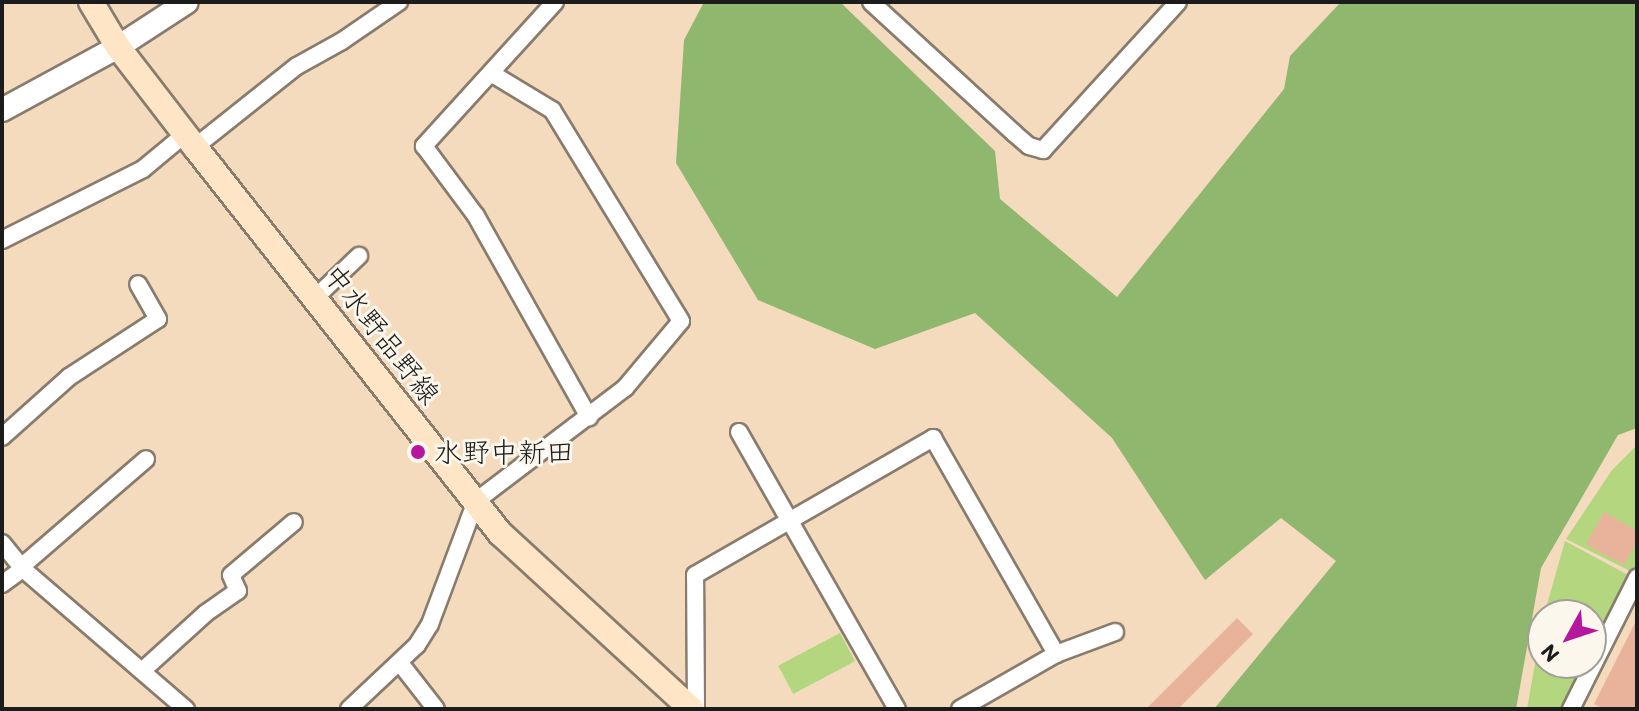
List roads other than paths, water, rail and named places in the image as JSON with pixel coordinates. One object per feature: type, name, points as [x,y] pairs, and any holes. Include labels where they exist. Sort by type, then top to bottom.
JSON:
[{"type":"main road","name":"中水野品野線","points":[[91,2],[118,47],[501,534],[694,709]]},
{"type":"street","points":[[2,110],[118,47],[187,2]]},
{"type":"street","points":[[2,240],[143,169],[399,2]]},
{"type":"street","points":[[555,2],[424,146],[476,216],[589,417]]},
{"type":"street","points":[[871,2],[1015,134],[1029,146],[1043,150],[1178,2]]},
{"type":"street","points":[[349,709],[400,663],[430,624],[476,501],[625,388],[681,321],[552,110],[491,73]]},
{"type":"street","points":[[315,298],[359,256]]},
{"type":"street","points":[[2,437],[69,377],[158,319],[138,284]]},
{"type":"street","points":[[739,432],[897,709]]},
{"type":"street","points":[[694,709],[695,575],[789,518],[933,438],[1056,654]]},
{"type":"street","points":[[2,584],[146,459]]},
{"type":"street","points":[[142,671],[206,613],[238,591],[231,575],[294,522]]},
{"type":"street","points":[[2,543],[22,568],[186,709]]},
{"type":"street","points":[[1571,709],[1637,578]]},
{"type":"street","points":[[960,709],[1056,654],[1115,632]]},
{"type":"street","points":[[400,663],[436,709]]},
{"type":"place","name":"水野中新田","points":[[418,452]]}]
